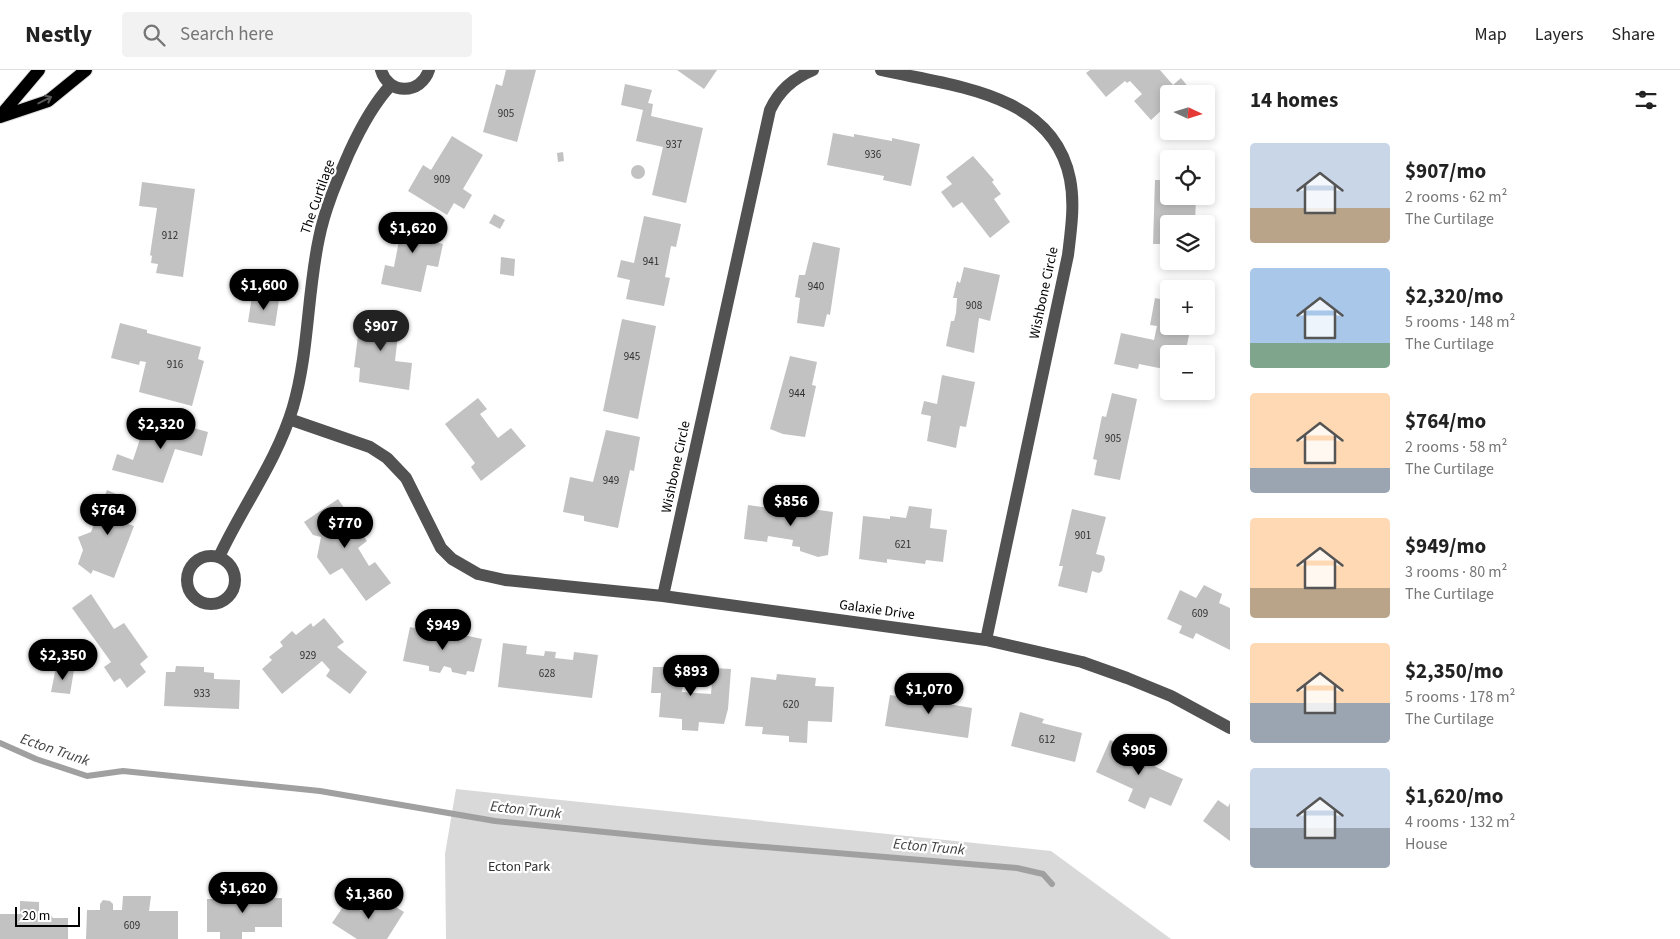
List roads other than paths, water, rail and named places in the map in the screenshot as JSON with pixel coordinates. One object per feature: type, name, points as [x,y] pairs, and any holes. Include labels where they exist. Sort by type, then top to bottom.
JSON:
[{"type":"main road","points":[[0,117],[38,70]]},
{"type":"main road","points":[[0,117],[48,101],[86,70]]},
{"type":"street","points":[[381,70],[385,80],[391,85],[407,89],[422,83],[429,70]]},
{"type":"street","name":"Wishbone Circle","points":[[663,596],[770,110],[776,97],[785,87],[801,75],[812,70]]},
{"type":"street","name":"Wishbone Circle","points":[[881,70],[980,92],[1010,103],[1032,116],[1050,134],[1063,157],[1070,178],[1072,221],[1068,255],[986,640]]},
{"type":"street","name":"The Curtilage","points":[[219,557],[280,442],[289,419],[303,368],[322,222],[334,186],[370,112],[391,85]]},
{"type":"street","name":"Galaxie Drive","points":[[289,419],[370,448],[387,458],[406,478],[433,534],[452,559],[478,574],[505,580],[663,596],[986,640],[1082,662],[1127,678],[1171,696],[1230,728]]},
{"type":"waterway","name":"Ecton Trunk","points":[[0,743],[36,759],[87,776],[123,771],[320,791],[495,821],[704,842],[1017,868],[1043,874],[1052,884]]},
{"type":"park label","name":"Ecton Park","points":[[519,867]]}]
